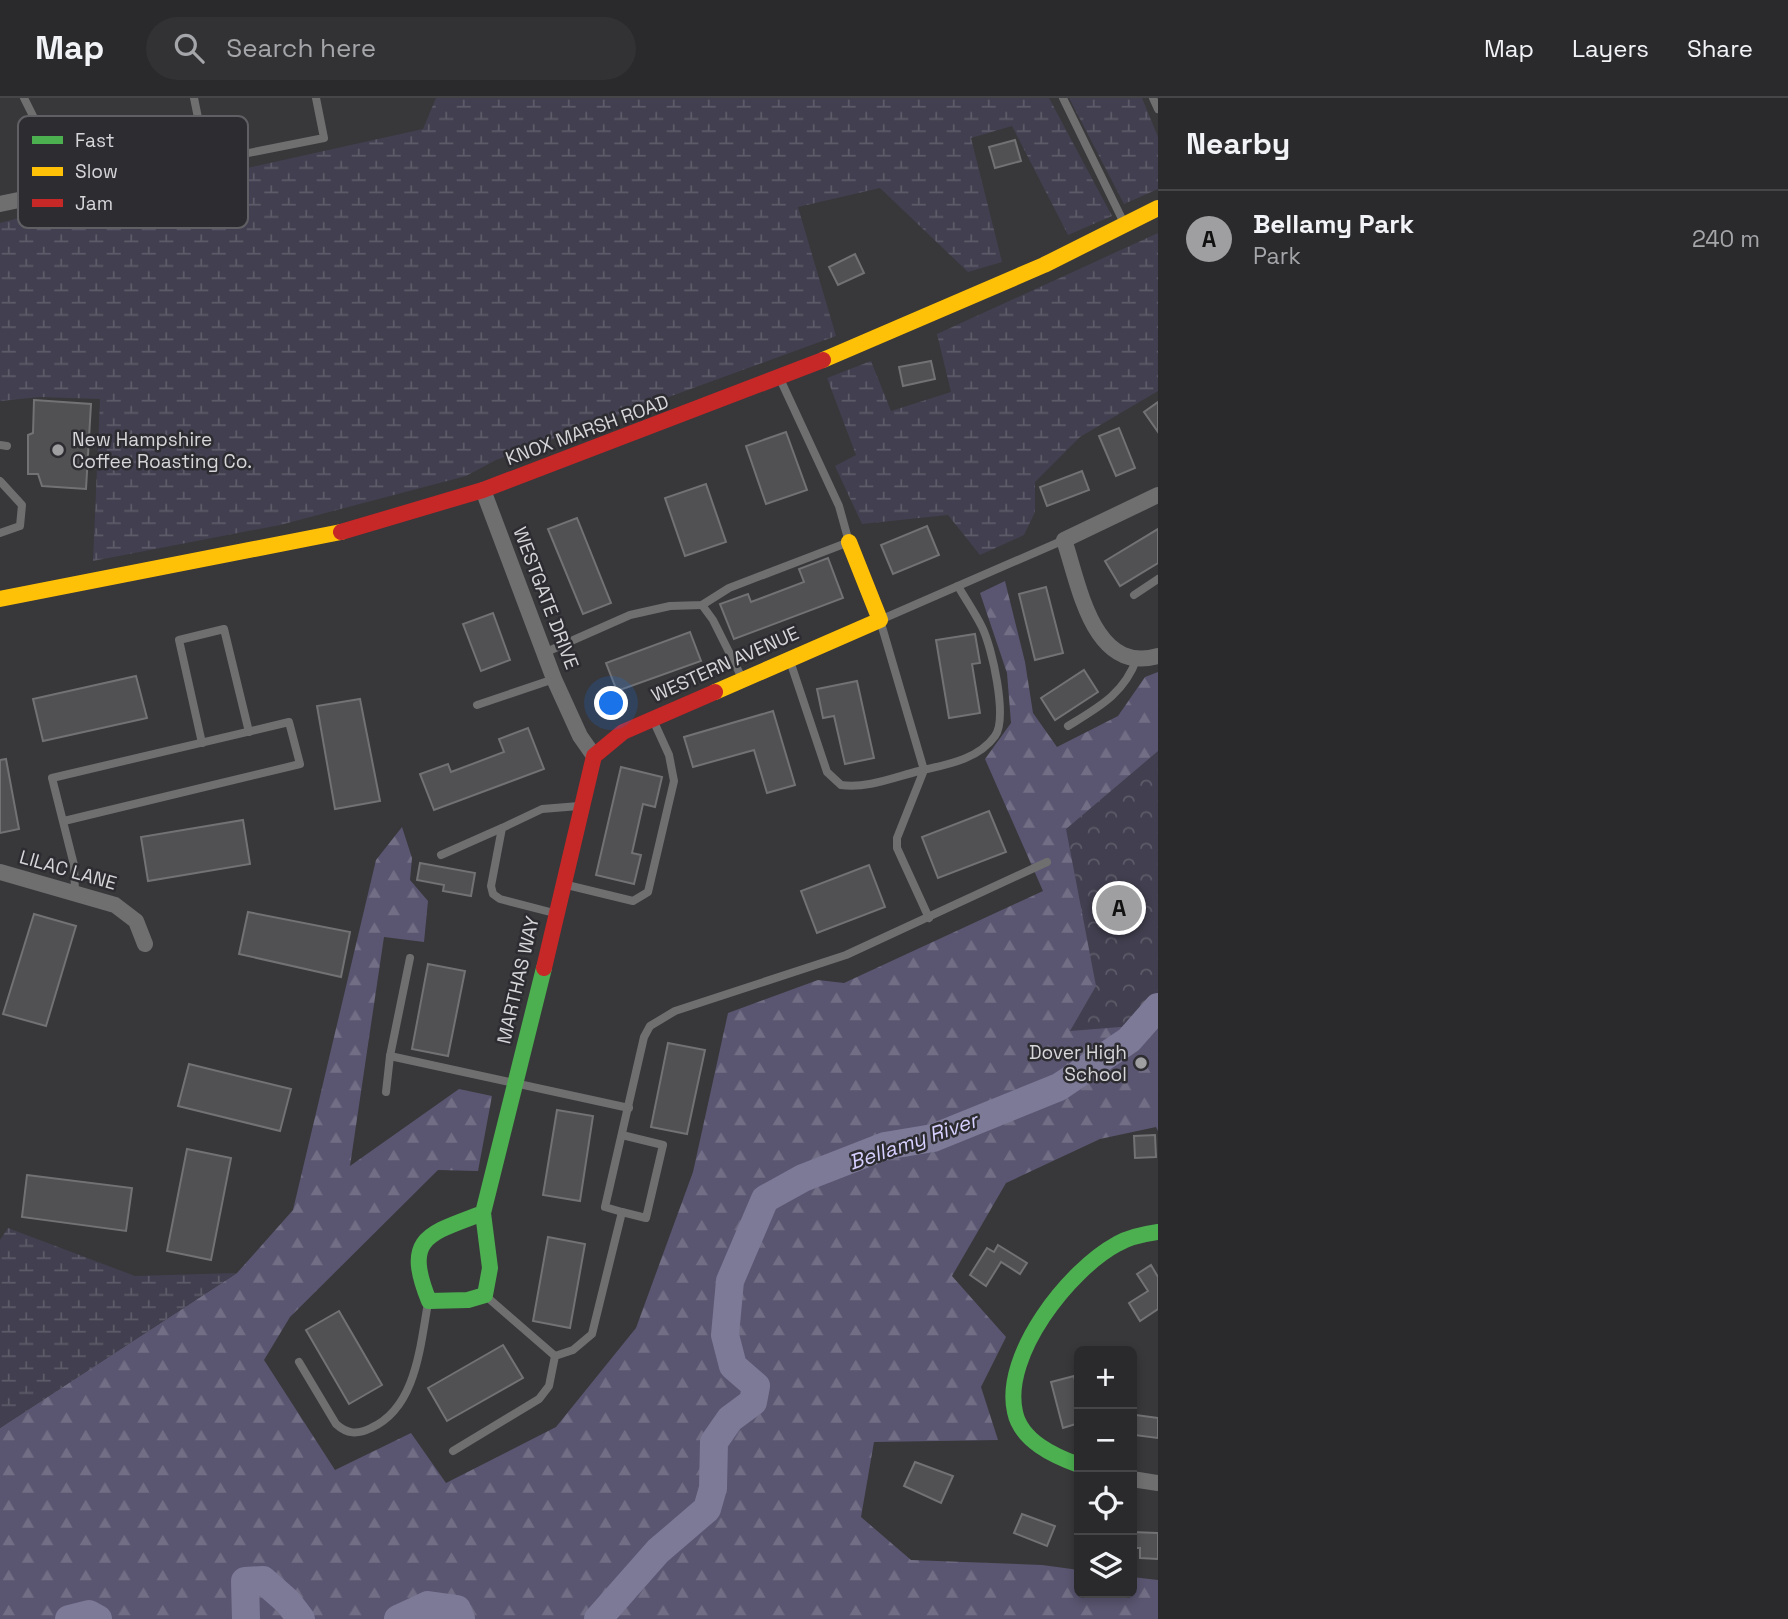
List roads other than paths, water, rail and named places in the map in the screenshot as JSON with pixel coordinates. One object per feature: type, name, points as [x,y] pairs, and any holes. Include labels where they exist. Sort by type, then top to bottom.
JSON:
[{"type":"street","points":[[0,204],[18,200]]},
{"type":"street","name":"KNOX MARSH ROAD","points":[[0,599],[343,533],[483,490],[780,379],[929,316],[1158,208]]},
{"type":"street","name":"WESTGATE DRIVE","points":[[483,490],[554,679],[580,736],[594,756]]},
{"type":"street","points":[[1158,495],[1064,540],[1088,616],[1097,632],[1109,646],[1124,656],[1158,656]]},
{"type":"street","points":[[849,542],[880,620]]},
{"type":"street","name":"WESTERN AVENUE","points":[[594,756],[623,732],[880,620]]},
{"type":"street","name":"MARTHAS WAY","points":[[485,1295],[490,1268],[483,1213],[594,756]]},
{"type":"street","name":"LILAC LANE","points":[[0,872],[98,898],[128,912],[141,929],[145,944]]},
{"type":"street","points":[[483,1213],[438,1230],[419,1249],[417,1271],[429,1301],[468,1300],[485,1295]]},
{"type":"street","points":[[1074,1463],[1034,1443],[1015,1413],[1013,1377],[1038,1327],[1082,1269],[1116,1244],[1158,1232]]},
{"type":"street","points":[[1137,1480],[1158,1483]]},
{"type":"lane","points":[[24,98],[33,116]]},
{"type":"lane","points":[[194,98],[198,116]]},
{"type":"lane","points":[[248,154],[324,138],[316,98]]},
{"type":"lane","points":[[1063,98],[1126,225]]},
{"type":"lane","points":[[1153,98],[1158,109]]},
{"type":"lane","points":[[544,653],[630,615],[662,607],[702,606],[729,588],[849,542],[839,506],[780,379]]},
{"type":"lane","points":[[0,481],[22,505],[22,517],[20,526],[0,533]]},
{"type":"lane","points":[[929,918],[897,848],[897,838],[924,770],[880,620],[1064,540]]},
{"type":"lane","points":[[1134,594],[1158,579]]},
{"type":"lane","points":[[789,658],[827,772],[833,780],[841,785],[862,785],[951,764],[984,748],[996,734],[1001,716],[985,636],[958,586]]},
{"type":"lane","points":[[702,606],[713,620],[742,678]]},
{"type":"lane","points":[[202,743],[179,640],[213,631],[224,629],[249,732]]},
{"type":"lane","points":[[1068,726],[1112,699],[1129,678],[1137,658]]},
{"type":"lane","points":[[477,705],[554,679]]},
{"type":"lane","points":[[562,884],[621,900],[642,898],[648,892],[674,781],[669,755],[652,719]]},
{"type":"lane","points":[[64,821],[300,764],[289,722],[52,778],[74,865],[75,892]]},
{"type":"lane","points":[[441,855],[542,809],[582,806]]},
{"type":"lane","points":[[502,828],[491,886],[493,894],[500,900],[554,913]]},
{"type":"lane","points":[[622,1135],[663,1145],[646,1218],[605,1207],[644,1037],[650,1026],[660,1018],[846,955],[1047,862]]},
{"type":"lane","points":[[386,1092],[390,1056],[410,958]]},
{"type":"lane","points":[[390,1056],[629,1108]]},
{"type":"lane","points":[[555,1356],[573,1350],[592,1334],[622,1212]]},
{"type":"lane","points":[[485,1295],[555,1356]]},
{"type":"lane","points":[[299,1362],[336,1424],[344,1431],[354,1433],[380,1424],[394,1412],[412,1375],[429,1301]]},
{"type":"lane","points":[[453,1451],[539,1399],[549,1386],[555,1356]]},
{"type":"water","points":[[1158,994],[1158,1020],[1129,1040]]},
{"type":"waterway","name":"Bellamy River","points":[[598,1619],[658,1551],[707,1509],[713,1488],[714,1442],[730,1419],[753,1402],[756,1386],[733,1366],[725,1335],[730,1281],[765,1199],[803,1178],[885,1146],[933,1138],[1059,1087],[1129,1040],[1158,1007]]},
{"type":"waterway","name":"Bellamy River","points":[[246,1619],[245,1581],[263,1580],[288,1602],[301,1619]]},
{"type":"waterway","name":"Bellamy River","points":[[398,1619],[428,1605],[457,1609],[461,1619]]},
{"type":"waterway","name":"Bellamy River","points":[[69,1619],[89,1614],[98,1619]]},
{"type":"place","name":"New Hampshire Coffee Roasting Co.","points":[[58,450]]},
{"type":"place","name":"Bellamy Park","points":[[1119,908]]},
{"type":"place","name":"Dover High School","points":[[1141,1063]]}]
